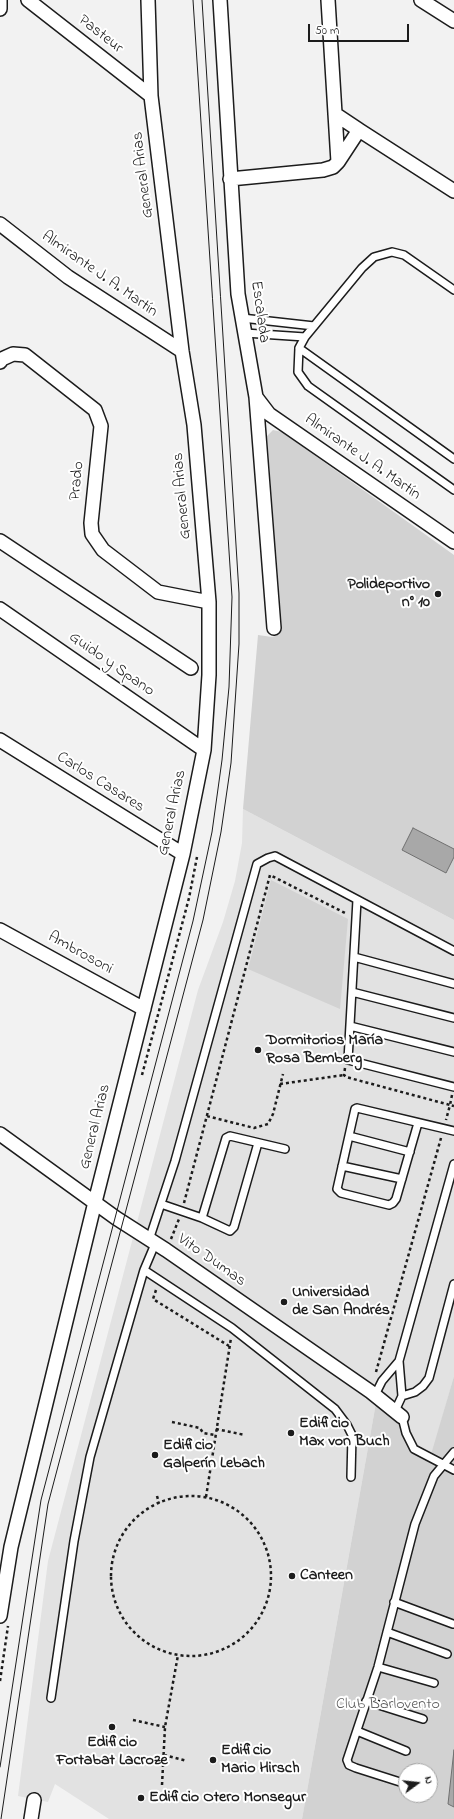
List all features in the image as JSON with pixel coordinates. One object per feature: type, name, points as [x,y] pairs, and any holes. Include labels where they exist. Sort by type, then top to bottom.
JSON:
[{"type":"street","points":[[0,0],[0,8]]},
{"type":"street","name":"Pasteur","points":[[28,0],[151,96]]},
{"type":"street","name":"General Arias","points":[[0,1616],[11,1547],[182,854],[204,750],[209,675],[209,602],[194,425],[182,351],[151,96],[148,0]]},
{"type":"street","name":"Escalada","points":[[220,0],[238,294],[256,397],[274,628]]},
{"type":"street","points":[[328,0],[338,162]]},
{"type":"street","points":[[421,0],[454,21]]},
{"type":"street","points":[[335,114],[454,191]]},
{"type":"street","points":[[230,179],[323,170],[333,167],[338,162],[359,130]]},
{"type":"street","name":"Almirante J. A. Martín","points":[[0,224],[68,278],[182,351]]},
{"type":"street","name":"Prado","points":[[0,362],[2,359],[13,354],[25,355],[95,410],[101,426],[91,523],[92,534],[103,550],[158,592],[209,602]]},
{"type":"street","name":"Almirante J. A. Martín","points":[[256,397],[269,414],[454,542]]},
{"type":"street","points":[[0,541],[191,668]]},
{"type":"street","name":"Guido y Spano","points":[[0,609],[204,750]]},
{"type":"street","name":"Carlos Casares","points":[[0,740],[182,854]]},
{"type":"street","name":"Ambrosoni","points":[[0,930],[144,1008]]},
{"type":"street","name":"Vito Dumas","points":[[0,1134],[95,1202],[373,1394],[399,1414]]},
{"type":"street","points":[[32,1819],[34,1800]]},
{"type":"lane","points":[[454,290],[404,255],[392,252],[374,257],[362,268],[305,338],[299,348],[298,372],[308,386],[454,490]]},
{"type":"lane","points":[[242,318],[314,326]]},
{"type":"lane","points":[[245,334],[305,338]]},
{"type":"lane","points":[[299,348],[454,459]]},
{"type":"lane","points":[[51,1698],[74,1540],[90,1457],[144,1270],[157,1244],[161,1204],[175,1161],[257,864],[275,856],[454,951]]},
{"type":"lane","points":[[358,900],[348,1060],[454,1087]]},
{"type":"lane","points":[[354,957],[454,984]]},
{"type":"lane","points":[[352,992],[454,1018]]},
{"type":"lane","points":[[350,1026],[454,1052]]},
{"type":"lane","points":[[418,1123],[396,1199],[389,1205],[341,1193],[337,1189],[355,1109],[357,1108],[454,1131]]},
{"type":"lane","points":[[202,1218],[226,1138],[230,1136],[285,1150]]},
{"type":"lane","points":[[349,1136],[410,1152]]},
{"type":"lane","points":[[161,1204],[182,1210],[230,1231],[234,1227],[258,1144]]},
{"type":"lane","points":[[454,1164],[399,1361],[402,1396],[399,1414],[414,1449],[454,1470]]},
{"type":"lane","points":[[342,1166],[402,1179]]},
{"type":"lane","points":[[144,1270],[232,1328],[335,1409],[343,1419],[352,1435],[351,1477]]},
{"type":"lane","points":[[402,1396],[415,1392],[423,1386],[429,1378],[454,1284]]},
{"type":"lane","points":[[373,1394],[399,1361]]},
{"type":"lane","points":[[398,1781],[349,1765],[347,1760],[378,1667],[415,1524],[428,1487],[442,1465],[450,1459],[454,1452]]},
{"type":"lane","points":[[394,1602],[453,1624]]},
{"type":"lane","points":[[387,1632],[447,1654]]},
{"type":"lane","points":[[378,1667],[434,1683]]},
{"type":"lane","points":[[366,1701],[423,1719]]},
{"type":"lane","points":[[357,1730],[406,1751]]},
{"type":"path","points":[[157,1244],[178,1223],[182,1210],[270,875],[352,917]]},
{"type":"path","points":[[344,1067],[344,1075]]},
{"type":"path","points":[[206,1116],[254,1128],[268,1124],[273,1114],[282,1074]]},
{"type":"path","points":[[280,1084],[344,1075],[346,1077],[450,1105],[373,1394]]},
{"type":"path","points":[[161,1281],[153,1299],[229,1346]]},
{"type":"path","points":[[206,1497],[232,1328]]},
{"type":"path","points":[[172,1422],[200,1428],[203,1433],[215,1435]]},
{"type":"path","points":[[216,1429],[245,1435]]},
{"type":"path","points":[[157,1496],[159,1503]]},
{"type":"path","points":[[185,1496],[206,1497],[224,1503],[240,1513],[254,1527],[264,1543],[269,1561],[270,1580],[267,1600],[256,1622],[248,1632],[233,1644],[215,1652],[197,1656],[178,1655],[158,1648],[140,1637],[126,1622],[116,1603],[111,1582],[112,1561],[119,1541],[130,1524],[146,1510],[159,1503],[185,1496]]},
{"type":"path","points":[[162,1785],[165,1727],[178,1655]]},
{"type":"path","points":[[133,1720],[165,1727]]},
{"type":"path","points":[[164,1755],[187,1761]]},
{"type":"shaded area","name":"Universidad de San Andrés","points":[[243,809],[454,920],[454,1376],[431,1458],[414,1449],[377,1397],[302,1819],[109,1819],[55,1784],[48,1802],[18,1796],[48,1561],[198,990],[223,922],[235,881],[242,843]]},
{"type":"shaded area","points":[[413,828],[454,849],[454,857],[446,873],[402,850]]},
{"type":"shaded area","points":[[454,1750],[454,1807],[448,1804]]},
{"type":"green space","points":[[273,430],[282,432],[454,555],[454,920],[243,809],[258,635],[272,637],[279,635],[282,628],[267,436]]},
{"type":"green space","points":[[271,880],[348,919],[340,1009],[248,969]]},
{"type":"green space","name":"Club Barlovento","points":[[454,1376],[454,1819],[302,1819],[377,1397],[402,1417],[414,1449],[430,1458]]},
{"type":"tram line","points":[[0,1767],[41,1500],[193,921],[212,832],[222,760],[229,687],[232,597],[193,0]]},
{"type":"tram line","points":[[1,1819],[48,1504],[203,920],[221,832],[231,763],[239,644],[239,593],[202,0]]},
{"type":"place","name":"Polideportivo n° 10","points":[[438,594]]},
{"type":"place","name":"Dormitorios María Rosa Bemberg","points":[[258,1050]]},
{"type":"place","name":"Universidad de San Andrés","points":[[284,1302]]},
{"type":"place","name":"Edificio Max von Buch","points":[[291,1433]]},
{"type":"place","name":"Edificio Galperín Lebach","points":[[155,1455]]},
{"type":"place","name":"Canteen","points":[[292,1576]]},
{"type":"place","name":"Edificio Fortabat Lacroze","points":[[112,1727]]},
{"type":"place","name":"Edificio Mario Hirsch","points":[[213,1760]]},
{"type":"place","name":"Edificio Otero Monsegur","points":[[141,1798]]}]
